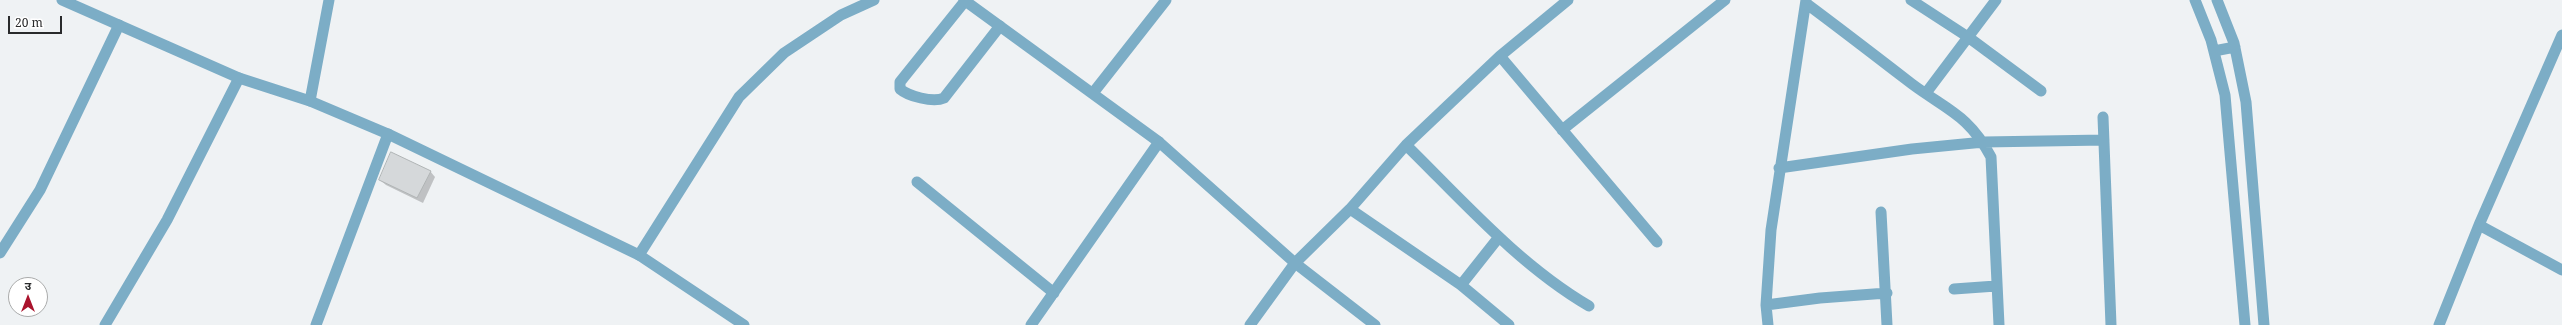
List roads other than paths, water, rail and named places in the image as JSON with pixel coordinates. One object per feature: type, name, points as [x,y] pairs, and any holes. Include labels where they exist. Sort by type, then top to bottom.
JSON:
[{"type":"street","points":[[62,0],[239,78],[310,102],[388,134],[639,255],[744,325]]},
{"type":"street","points":[[310,102],[329,0]]},
{"type":"street","points":[[639,255],[739,97],[784,53],[841,15],[874,0]]},
{"type":"street","points":[[1000,26],[944,98],[928,99],[904,92],[900,89],[900,82],[965,0],[1159,142],[1295,263],[1375,325]]},
{"type":"street","points":[[1093,93],[1166,0]]},
{"type":"street","points":[[1250,325],[1295,263],[1350,209],[1406,145],[1500,56],[1568,0]]},
{"type":"street","points":[[1562,130],[1724,0]]},
{"type":"street","points":[[1911,0],[1968,37],[2041,91]]},
{"type":"street","points":[[1926,93],[1996,0]]},
{"type":"street","points":[[2195,0],[2214,51],[2225,96],[2245,325]]},
{"type":"street","points":[[2217,0],[2235,47],[2246,102],[2264,325]]},
{"type":"street","points":[[1768,325],[1766,305],[1771,230],[1779,168],[1806,2],[1926,93],[1954,111],[1971,125],[1984,142],[1991,157],[1999,325]]},
{"type":"street","points":[[0,253],[40,190],[119,25]]},
{"type":"street","points":[[2439,325],[2479,225],[2562,35]]},
{"type":"street","points":[[2214,51],[2235,47]]},
{"type":"street","points":[[1500,56],[1657,242]]},
{"type":"street","points":[[105,325],[167,220],[239,78]]},
{"type":"street","points":[[2103,117],[2111,325]]},
{"type":"street","points":[[316,325],[388,134]]},
{"type":"street","points":[[1779,168],[1912,149],[1984,142],[2104,140]]},
{"type":"street","points":[[1031,325],[1159,142]]},
{"type":"street","points":[[1406,145],[1499,237],[1571,296],[1589,306]]},
{"type":"street","points":[[917,182],[1054,294]]},
{"type":"street","points":[[1350,209],[1461,285],[1509,325]]},
{"type":"street","points":[[1881,212],[1887,294],[1887,325]]},
{"type":"street","points":[[2479,225],[2562,270]]},
{"type":"street","points":[[1461,285],[1499,237]]},
{"type":"street","points":[[1954,289],[1996,286]]},
{"type":"street","points":[[1766,305],[1820,298],[1887,294]]}]
